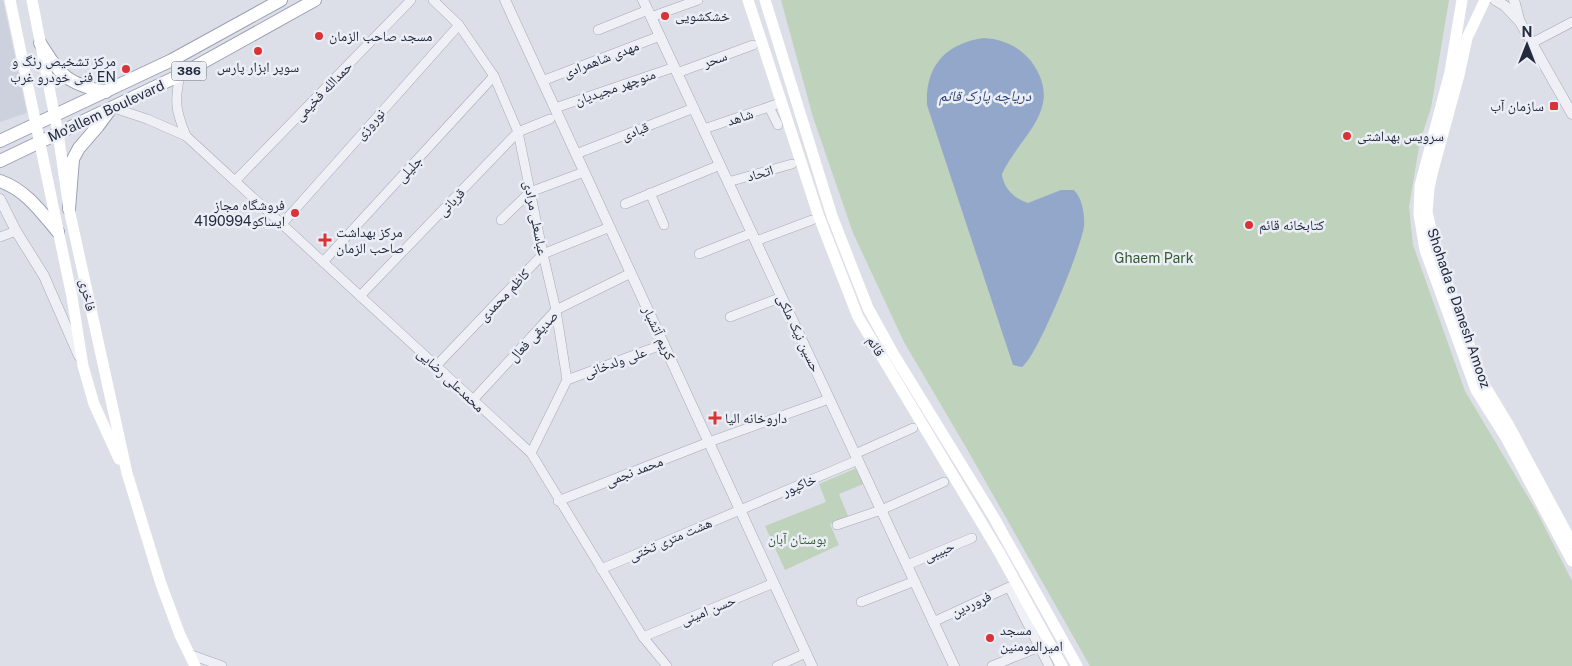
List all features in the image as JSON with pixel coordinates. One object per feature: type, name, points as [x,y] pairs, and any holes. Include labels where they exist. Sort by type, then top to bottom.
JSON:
[{"type":"main road","name":"فاخری","points":[[10,0],[37,124],[83,366],[94,404],[127,473]]},
{"type":"main road","name":"فاخری","points":[[32,0],[55,116],[69,208],[127,473],[161,584],[180,636],[196,666]]},
{"type":"main road","name":"Mo'allem Boulevard","points":[[0,141],[172,60],[281,0]]},
{"type":"main road","name":"Mo'allem Boulevard","points":[[0,161],[180,76],[315,0]]},
{"type":"main road","name":"قائم","points":[[748,0],[816,208],[858,317],[999,552],[1062,666]]},
{"type":"main road","name":"قائم","points":[[765,0],[832,216],[868,308],[894,355],[994,516],[1077,666]]},
{"type":"main road","name":"Shohada e Danesh Amooz","points":[[1462,0],[1454,74],[1429,188],[1427,212],[1431,232],[1482,382],[1508,424],[1572,543]]},
{"type":"main road","name":"Shohada e Danesh Amooz","points":[[1454,74],[1467,38],[1485,0]]},
{"type":"main road","points":[[40,43],[63,75],[86,88],[106,92]]},
{"type":"main road","points":[[1454,74],[1420,186],[1419,214],[1425,250],[1476,390],[1504,436],[1572,561]]},
{"type":"main road","points":[[69,208],[73,159],[79,148],[112,109]]},
{"type":"main road","points":[[0,181],[21,191],[33,202],[58,232]]},
{"type":"street","name":"حمدالله فخیمی","points":[[235,181],[411,0]]},
{"type":"street","name":"عباسعلی مرادی","points":[[434,0],[459,25],[494,76],[518,132],[556,310],[566,380]]},
{"type":"street","name":"کریم آتشبار","points":[[505,0],[812,666]]},
{"type":"street","name":"حسین نیک ملکی","points":[[643,0],[907,565],[950,665]]},
{"type":"street","points":[[598,30],[698,0]]},
{"type":"street","points":[[1495,0],[1505,6],[1520,22],[1569,101],[1572,114]]},
{"type":"street","points":[[1514,0],[1520,22]]},
{"type":"street","points":[[1532,43],[1572,22]]},
{"type":"street","name":"نوروزی","points":[[282,224],[459,25]]},
{"type":"street","name":"مهدی شاهمرادی","points":[[542,81],[660,36]]},
{"type":"street","name":"سحر","points":[[676,70],[754,45]]},
{"type":"street","name":"منوچهر مجیدیان","points":[[555,108],[676,70]]},
{"type":"street","points":[[180,76],[176,92],[177,112],[186,136]]},
{"type":"street","name":"جلیلی","points":[[323,262],[494,76]]},
{"type":"street","name":"شاهد","points":[[704,130],[773,106],[778,125]]},
{"type":"street","name":"قبادی","points":[[576,154],[694,108]]},
{"type":"street","points":[[112,109],[148,119],[186,136]]},
{"type":"street","name":"قربانی","points":[[360,296],[518,132],[550,119]]},
{"type":"street","name":"محمدعلی رضایی","points":[[186,136],[530,453],[643,637],[667,666]]},
{"type":"street","name":"اتحاد","points":[[728,182],[792,164]]},
{"type":"street","points":[[625,204],[720,165]]},
{"type":"street","points":[[501,220],[530,192],[584,172]]},
{"type":"street","points":[[650,193],[664,225]]},
{"type":"street","points":[[0,199],[44,276],[83,366]]},
{"type":"street","points":[[699,254],[812,220]]},
{"type":"street","name":"کاظم محمدی","points":[[436,366],[543,254],[610,227]]},
{"type":"street","points":[[0,238],[16,230]]},
{"type":"street","name":"صدیقی فعال","points":[[473,400],[556,310],[631,273]]},
{"type":"street","points":[[730,317],[782,297]]},
{"type":"street","name":"علی ولدخانی","points":[[566,380],[664,344]]},
{"type":"street","points":[[530,453],[566,380]]},
{"type":"street","name":"محمد نجمی","points":[[558,501],[709,442],[830,399]]},
{"type":"street","name":"خاکپور","points":[[740,510],[856,457],[913,428]]},
{"type":"street","points":[[838,525],[881,510],[944,482]]},
{"type":"street","name":"هشت متری تختی","points":[[601,569],[740,510]]},
{"type":"street","name":"حبیبی","points":[[907,565],[972,538]]},
{"type":"street","points":[[861,602],[914,582]]},
{"type":"street","name":"حسن امینی","points":[[643,637],[774,583]]},
{"type":"street","name":"فروردین","points":[[933,622],[1009,587],[1039,647]]},
{"type":"street","points":[[992,666],[1039,647],[1049,666]]},
{"type":"street","points":[[777,666],[806,653]]},
{"type":"street","points":[[189,654],[222,666]]},
{"type":"shaded area","points":[[0,0],[3,0],[27,113],[0,122]]},
{"type":"green space","name":"Ghaem Park","points":[[781,0],[1449,0],[1431,108],[1420,141],[1409,207],[1413,245],[1465,391],[1537,512],[1572,581],[1572,666],[1090,666],[904,342],[853,233],[813,117]]},
{"type":"green space","name":"بوستان آبان","points":[[859,467],[866,483],[839,494],[848,516],[830,524],[839,545],[785,570],[765,526],[826,502],[819,484]]},
{"type":"water","name":"دریاچه پارک قائم","points":[[984,38],[1010,44],[1021,51],[1031,61],[1041,78],[1044,93],[1042,108],[1036,121],[1002,174],[1007,188],[1014,196],[1028,203],[1061,190],[1074,190],[1081,202],[1084,216],[1084,226],[1076,255],[1058,301],[1038,344],[1022,367],[1013,365],[927,105],[927,91],[930,79],[940,59],[959,45]]},
{"type":"place","name":"خشکشویی","points":[[665,16]]},
{"type":"place","name":"مسجد صاحب الزمان","points":[[319,36]]},
{"type":"place","name":"سوپر ابزار پارس","points":[[258,51]]},
{"type":"place","name":"مرکز تشخیص رنگ و فنی خودرو غرب EN","points":[[126,69]]},
{"type":"place","name":"سازمان آب","points":[[1554,106]]},
{"type":"place","name":"سرویس بهداشتی","points":[[1347,136]]},
{"type":"place","name":"فروشگاه مجاز ایساکو4190994","points":[[295,213]]},
{"type":"place","name":"کتابخانه قائم","points":[[1249,225]]},
{"type":"place","name":"مرکز بهداشت صاحب الزمان","points":[[325,240]]},
{"type":"place","name":"داروخانه الیا","points":[[715,418]]},
{"type":"place","name":"مسجد امیرالمومنین","points":[[990,638]]}]
